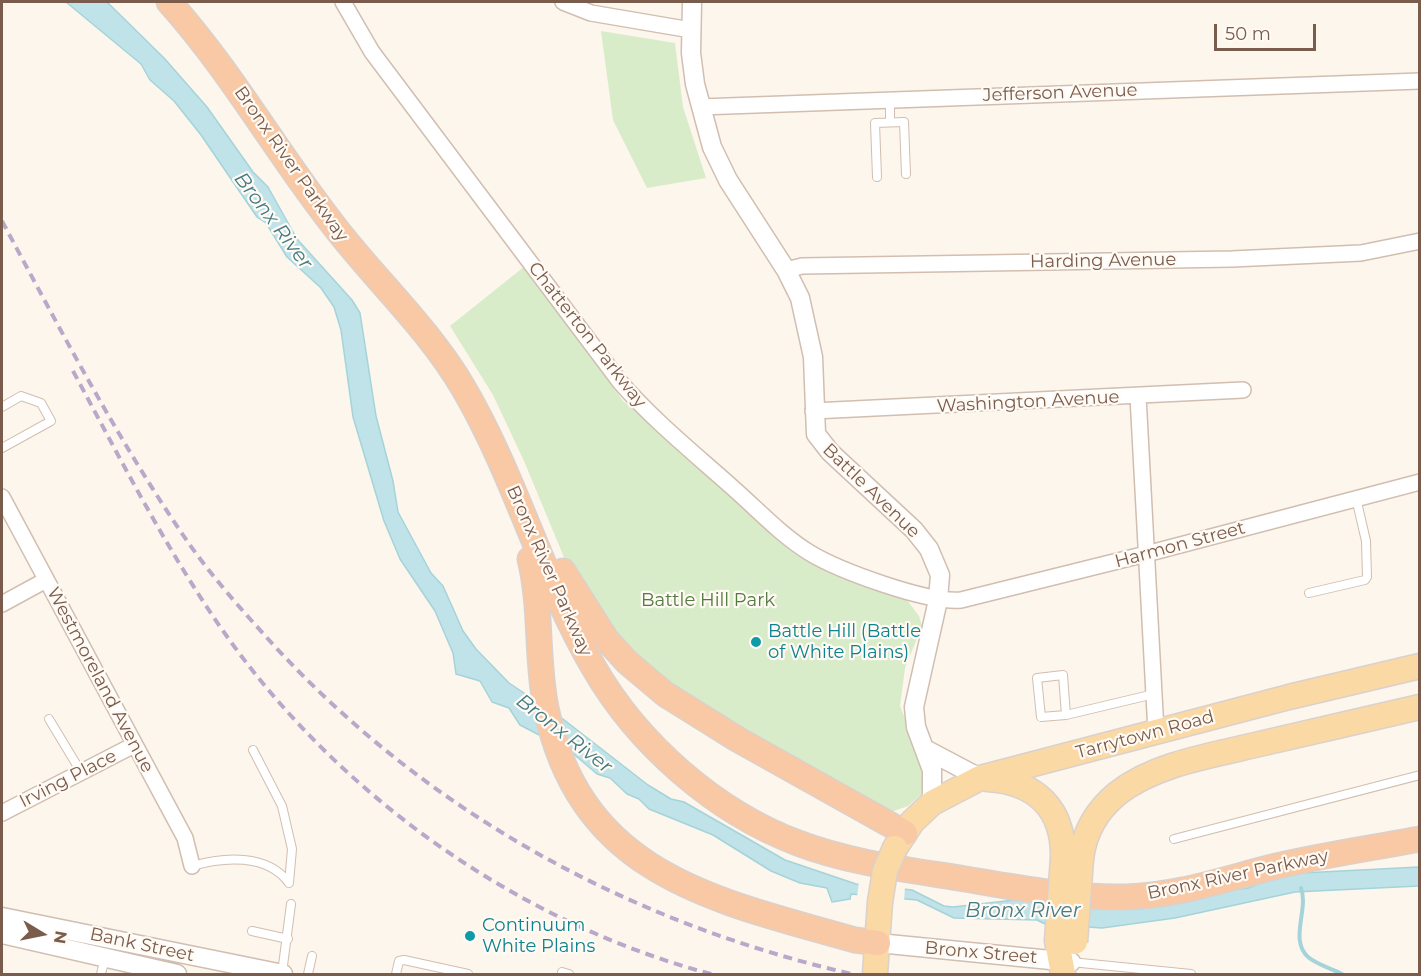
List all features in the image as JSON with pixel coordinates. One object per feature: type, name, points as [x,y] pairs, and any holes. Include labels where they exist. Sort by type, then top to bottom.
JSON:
[{"type":"highway","name":"Bronx River Parkway","points":[[169,2],[217,59],[335,228],[449,365],[475,408],[551,584],[581,645],[608,690],[638,729],[673,764],[712,795],[754,822],[798,843],[845,857],[1041,891],[1113,897],[1178,891],[1299,861],[1419,839]]},
{"type":"highway","name":"Bronx River Parkway","points":[[191,2],[243,68],[345,216],[440,328],[470,368],[514,453],[584,624],[607,666],[631,702],[663,738],[700,771],[740,800],[780,823],[824,840],[1034,879],[1090,885],[1126,886],[1189,877],[1296,850],[1419,823]]},
{"type":"highway","points":[[514,496],[535,582],[543,690],[551,729],[565,768],[582,797],[604,826],[630,850],[661,873],[692,890],[855,940],[878,943]]},
{"type":"highway","points":[[563,571],[606,639],[627,662],[659,689],[900,840]]},
{"type":"main road","name":"Tarrytown Road","points":[[900,840],[932,803],[980,778],[1419,666]]},
{"type":"main road","points":[[1072,858],[1098,814],[1117,794],[1139,780],[1237,750],[1419,707]]},
{"type":"main road","points":[[980,778],[1014,784],[1045,802],[1060,827],[1072,858],[1066,959]]},
{"type":"main road","points":[[875,975],[880,902],[885,872],[900,840]]},
{"type":"street","name":"Chatterton Parkway","points":[[343,2],[379,61],[632,396],[788,537],[810,553],[836,565],[938,600]]},
{"type":"street","points":[[563,2],[591,13],[691,30]]},
{"type":"street","name":"Battle Avenue","points":[[692,2],[693,70],[700,107],[712,147],[728,180],[786,270],[800,298],[814,369],[814,429],[820,441],[896,510],[929,549],[940,575],[938,600],[914,707],[916,727],[932,770],[932,803]]},
{"type":"street","name":"Jefferson Avenue","points":[[700,107],[1419,81]]},
{"type":"street","name":"Harding Avenue","points":[[786,270],[814,266],[1244,259],[1361,253],[1419,241]]},
{"type":"street","name":"Washington Avenue","points":[[813,411],[1243,390]]},
{"type":"street","points":[[1138,396],[1156,732]]},
{"type":"street","name":"Harmon Street","points":[[938,600],[968,598],[1419,482]]},
{"type":"street","name":"Westmoreland Avenue","points":[[2,497],[185,838],[192,866]]},
{"type":"street","points":[[2,604],[46,580]]},
{"type":"street","name":"Irving Place","points":[[2,813],[134,745]]},
{"type":"street","points":[[925,748],[980,778]]},
{"type":"street","name":"Bank Street","points":[[2,917],[282,974]]},
{"type":"street","name":"Bank Street","points":[[2,934],[103,966],[177,975]]},
{"type":"street","name":"Bronx Street","points":[[878,943],[1066,959]]},
{"type":"lane","points":[[890,99],[890,122]]},
{"type":"lane","points":[[877,177],[875,123],[903,122],[906,174]]},
{"type":"lane","points":[[2,407],[21,396],[41,403],[51,421],[2,448]]},
{"type":"lane","points":[[1309,593],[1365,580],[1367,576],[1366,541],[1356,498]]},
{"type":"lane","points":[[1066,715],[1063,675],[1037,678],[1041,717],[1066,715],[1154,694]]},
{"type":"lane","points":[[50,719],[81,772]]},
{"type":"lane","points":[[192,866],[218,858],[259,863],[280,872],[289,883],[292,849],[282,806],[253,750]]},
{"type":"lane","points":[[1174,839],[1419,775]]},
{"type":"lane","points":[[282,974],[291,904]]},
{"type":"lane","points":[[252,931],[288,939]]},
{"type":"lane","points":[[308,975],[312,956]]},
{"type":"lane","name":"Bronx Street","points":[[1066,959],[1191,975]]},
{"type":"lane","points":[[396,975],[399,961],[404,960],[468,975]]},
{"type":"green space","points":[[601,31],[675,43],[683,107],[706,178],[647,188],[613,120]]},
{"type":"green space","name":"Battle Hill Park","points":[[525,266],[623,401],[657,427],[796,552],[838,575],[893,593],[907,600],[919,616],[922,626],[905,668],[900,706],[927,772],[924,792],[908,806],[891,812],[879,812],[635,663],[568,567],[524,461],[493,395],[450,326]]},
{"type":"water","name":"Bronx River","points":[[66,2],[107,2],[164,58],[207,107],[253,172],[268,187],[297,239],[352,300],[360,313],[376,416],[393,481],[398,512],[431,573],[443,586],[463,631],[476,649],[509,683],[563,719],[648,785],[671,799],[684,802],[785,860],[856,884],[912,890],[944,906],[1023,899],[1216,892],[1248,888],[1266,881],[1302,873],[1419,867],[1419,886],[1295,892],[1175,918],[1102,928],[1045,924],[1037,920],[954,918],[917,900],[851,894],[850,899],[832,902],[827,888],[800,883],[771,871],[713,835],[649,809],[639,799],[627,794],[610,778],[597,774],[570,751],[520,725],[509,708],[492,702],[480,681],[456,674],[453,653],[435,611],[400,559],[384,521],[353,417],[341,330],[334,307],[321,288],[287,257],[266,223],[257,217],[201,135],[174,101],[150,80],[141,64]]},
{"type":"pier","points":[[859,881],[905,886],[904,902],[857,898]]},
{"type":"waterway","points":[[1301,888],[1303,905],[1300,942],[1303,950],[1311,960],[1342,974]]},
{"type":"railway","points":[[2,221],[111,420],[183,535],[246,615],[329,701],[394,757],[463,807],[535,852],[610,891],[689,924],[769,952],[852,974]]},
{"type":"railway","points":[[73,371],[144,502],[200,597],[267,688],[319,745],[375,797],[436,844],[501,885],[568,921],[639,951],[711,974]]},
{"type":"place","name":"Battle Hill (Battle of White Plains)","points":[[756,642]]},
{"type":"place","name":"Continuum White Plains","points":[[470,936]]}]
